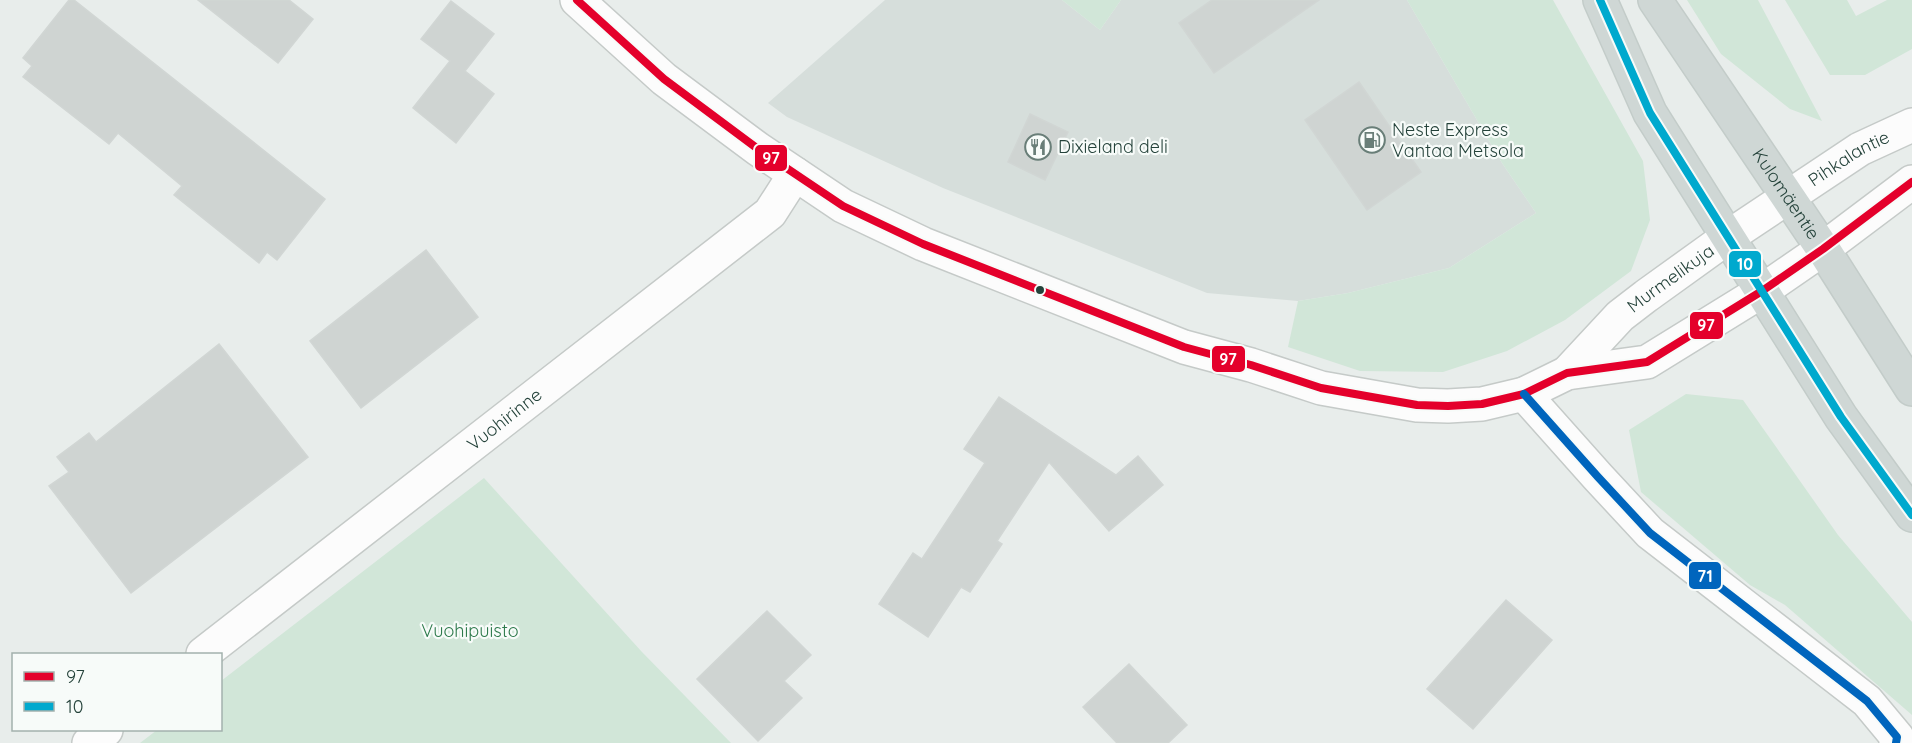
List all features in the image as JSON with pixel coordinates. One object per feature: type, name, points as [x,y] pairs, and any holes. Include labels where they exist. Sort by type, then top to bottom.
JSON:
[{"type":"main road","points":[[1600,0],[1650,113],[1841,417],[1912,515]]},
{"type":"main road","name":"Kulomäentie","points":[[1655,0],[1708,76],[1787,199],[1823,249],[1912,389]]},
{"type":"street","name":"Murmelikuja","points":[[577,0],[664,78],[758,150],[843,206],[923,244],[1185,347],[1251,365],[1321,388],[1417,405],[1482,404],[1524,394],[1567,373],[1647,362],[1762,291]]},
{"type":"street","name":"Pihkalantie","points":[[1787,199],[1860,149],[1912,125]]},
{"type":"street","name":"Vuohirinne","points":[[204,653],[770,213],[795,174]]},
{"type":"street","points":[[1762,291],[1823,249],[1912,182]]},
{"type":"street","name":"Murmelikuja","points":[[1567,373],[1620,316],[1728,237],[1787,199]]},
{"type":"street","points":[[1524,394],[1650,533],[1867,701],[1896,740]]},
{"type":"street","points":[[89,743],[104,731]]},
{"type":"shaded area","points":[[885,0],[1062,0],[1100,30],[1121,0],[1407,0],[1502,163],[1536,213],[1449,268],[1348,293],[1298,301],[1207,293],[943,188],[787,117],[768,103]]},
{"type":"green space","points":[[1062,0],[1121,0],[1100,30]]},
{"type":"green space","points":[[1407,0],[1553,0],[1643,161],[1650,220],[1631,271],[1565,320],[1507,351],[1443,372],[1360,371],[1288,347],[1298,301],[1348,293],[1449,268],[1536,213],[1502,163]]},
{"type":"green space","points":[[1687,0],[1758,0],[1822,121],[1790,109],[1721,54]]},
{"type":"green space","points":[[1785,0],[1847,0],[1856,16],[1887,0],[1912,0],[1912,49],[1865,75],[1830,75]]},
{"type":"green space","points":[[1686,394],[1743,400],[1838,535],[1912,622],[1912,715],[1785,605],[1750,585],[1641,492],[1629,430]]},
{"type":"green space","name":"Vuohipuisto","points":[[484,478],[642,652],[731,743],[140,743],[156,731],[222,731],[222,680]]},
{"type":"building","points":[[69,0],[74,0],[325,199],[277,260],[267,252],[259,263],[174,195],[182,186],[118,133],[109,144],[23,77],[32,66],[23,58]]},
{"type":"building","points":[[198,0],[289,0],[313,19],[278,63]]},
{"type":"building","points":[[1212,0],[1319,0],[1214,73],[1179,23]]},
{"type":"building","points":[[451,1],[494,34],[465,71],[494,94],[456,143],[413,108],[450,61],[421,39]]},
{"type":"building","points":[[1359,82],[1421,172],[1367,210],[1305,120]]},
{"type":"building","name":"Dixieland deli","points":[[1030,114],[1068,132],[1045,180],[1008,162]]},
{"type":"building","points":[[426,250],[478,317],[361,408],[310,341]]},
{"type":"building","points":[[219,344],[308,457],[131,593],[49,486],[69,472],[57,457],[89,433],[96,442]]},
{"type":"building","points":[[999,397],[1116,475],[1138,456],[1163,485],[1109,531],[1049,462],[997,541],[1002,544],[970,592],[961,587],[928,637],[879,604],[913,553],[922,559],[985,463],[964,449]]},
{"type":"building","points":[[1506,600],[1552,640],[1473,729],[1427,689]]},
{"type":"building","points":[[767,611],[811,655],[784,681],[802,698],[758,741],[697,679]]},
{"type":"building","points":[[1129,664],[1187,725],[1168,743],[1117,743],[1083,707]]},
{"type":"transit line","name":"97","points":[[577,0],[664,79],[758,149],[843,206],[923,244],[1184,347],[1251,365],[1321,388],[1417,405],[1482,404],[1524,394],[1567,373],[1647,362],[1762,291],[1823,249],[1912,182]]},
{"type":"transit line","name":"10","points":[[1600,0],[1650,113],[1841,417],[1912,515]]},
{"type":"transit line","name":"71","points":[[1524,394],[1650,533],[1867,701],[1897,737],[1896,743]]},
{"type":"place","name":"Neste Express Vantaa Metsola","points":[[1372,140]]},
{"type":"place","name":"Dixieland deli","points":[[1038,147]]}]
